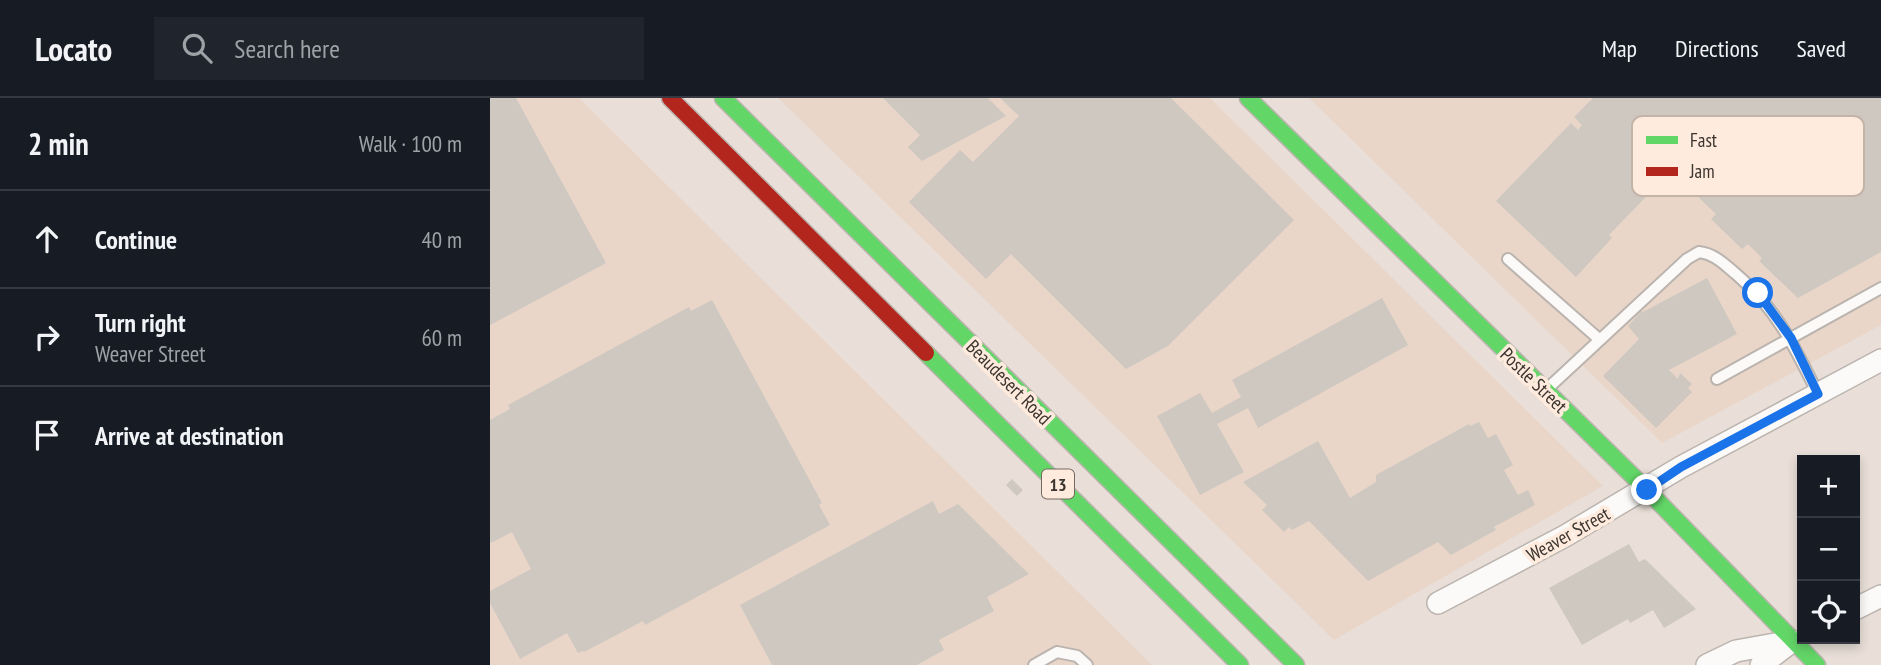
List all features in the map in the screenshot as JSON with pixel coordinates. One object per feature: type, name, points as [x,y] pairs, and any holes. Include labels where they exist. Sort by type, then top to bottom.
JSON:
[{"type":"main road","name":"Beaudesert Road","points":[[670,98],[1240,665]]},
{"type":"main road","name":"Beaudesert Road","points":[[723,98],[1296,665]]},
{"type":"main road","name":"Postle Street","points":[[1248,98],[1797,638]]},
{"type":"main road","name":"Postle Street","points":[[1801,644],[1817,665]]},
{"type":"street","name":"Weaver Street","points":[[1438,603],[1566,536],[1647,490],[1681,467],[1881,360]]},
{"type":"street","points":[[1860,606],[1881,596]]},
{"type":"street","points":[[1707,665],[1736,651],[1797,638]]},
{"type":"street","points":[[1761,665],[1797,638]]},
{"type":"lane","points":[[1545,391],[1687,259],[1699,252],[1712,254],[1758,293],[1791,338],[1818,394]]},
{"type":"lane","points":[[1508,259],[1600,340]]},
{"type":"lane","points":[[1717,379],[1881,288]]},
{"type":"lane","points":[[1034,665],[1057,652],[1077,656],[1087,665]]},
{"type":"shaded area","points":[[490,98],[579,98],[1152,665],[490,665]]},
{"type":"shaded area","points":[[778,98],[1210,98],[1603,486],[1334,640]]},
{"type":"shaded area","points":[[1309,98],[1881,98],[1881,325],[1662,443]]},
{"type":"building","points":[[490,98],[516,98],[606,263],[490,325]]},
{"type":"building","points":[[883,98],[988,98],[1006,116],[922,161],[908,147],[920,135]]},
{"type":"building","points":[[1000,98],[1171,98],[1294,220],[1168,346],[1126,369],[1011,254],[986,279],[909,202],[960,150],[973,162],[1019,116]]},
{"type":"building","points":[[1593,98],[1881,98],[1881,252],[1798,298],[1759,261],[1762,258],[1748,244],[1742,249],[1711,219],[1716,214],[1697,196],[1864,196],[1864,116],[1632,116],[1632,196],[1647,196],[1609,235],[1612,238],[1576,277],[1496,201],[1571,123],[1578,130],[1582,125],[1574,117]]},
{"type":"building","points":[[1707,278],[1737,334],[1669,370],[1678,379],[1680,373],[1692,384],[1688,388],[1692,392],[1656,428],[1603,376],[1639,339],[1628,326],[1642,311]]},
{"type":"building","points":[[1382,298],[1408,345],[1258,428],[1248,408],[1217,424],[1244,472],[1200,495],[1157,416],[1200,393],[1212,413],[1241,397],[1232,380]]},
{"type":"building","points":[[712,300],[822,503],[819,505],[830,525],[645,625],[643,621],[584,652],[578,653],[567,633],[520,659],[490,603],[490,591],[531,569],[512,532],[491,543],[490,541],[490,420],[510,409],[508,405],[689,307],[691,311]]},
{"type":"building","points":[[1479,422],[1488,438],[1496,434],[1513,465],[1504,470],[1518,495],[1528,490],[1535,505],[1451,555],[1438,542],[1368,581],[1309,521],[1292,530],[1289,527],[1284,532],[1262,510],[1267,505],[1243,482],[1318,441],[1350,498],[1376,482],[1376,475],[1469,424],[1470,426]]},
{"type":"building","points":[[1012,479],[1023,490],[1017,496],[1006,485]]},
{"type":"building","points":[[933,501],[939,514],[958,504],[1029,574],[987,597],[994,611],[939,640],[944,650],[917,665],[772,665],[740,605]]},
{"type":"building","points":[[1629,544],[1639,562],[1645,559],[1696,609],[1664,628],[1653,610],[1630,623],[1628,619],[1582,645],[1549,588]]},
{"type":"traffic: fast","points":[[723,98],[1296,665]]},
{"type":"traffic: fast","points":[[1248,98],[1647,490],[1817,665]]},
{"type":"traffic: fast","points":[[926,353],[1240,665]]},
{"type":"traffic: jam","points":[[670,98],[926,353]]},
{"type":"route","points":[[1647,490],[1681,467],[1818,394],[1791,338],[1758,293]]}]
